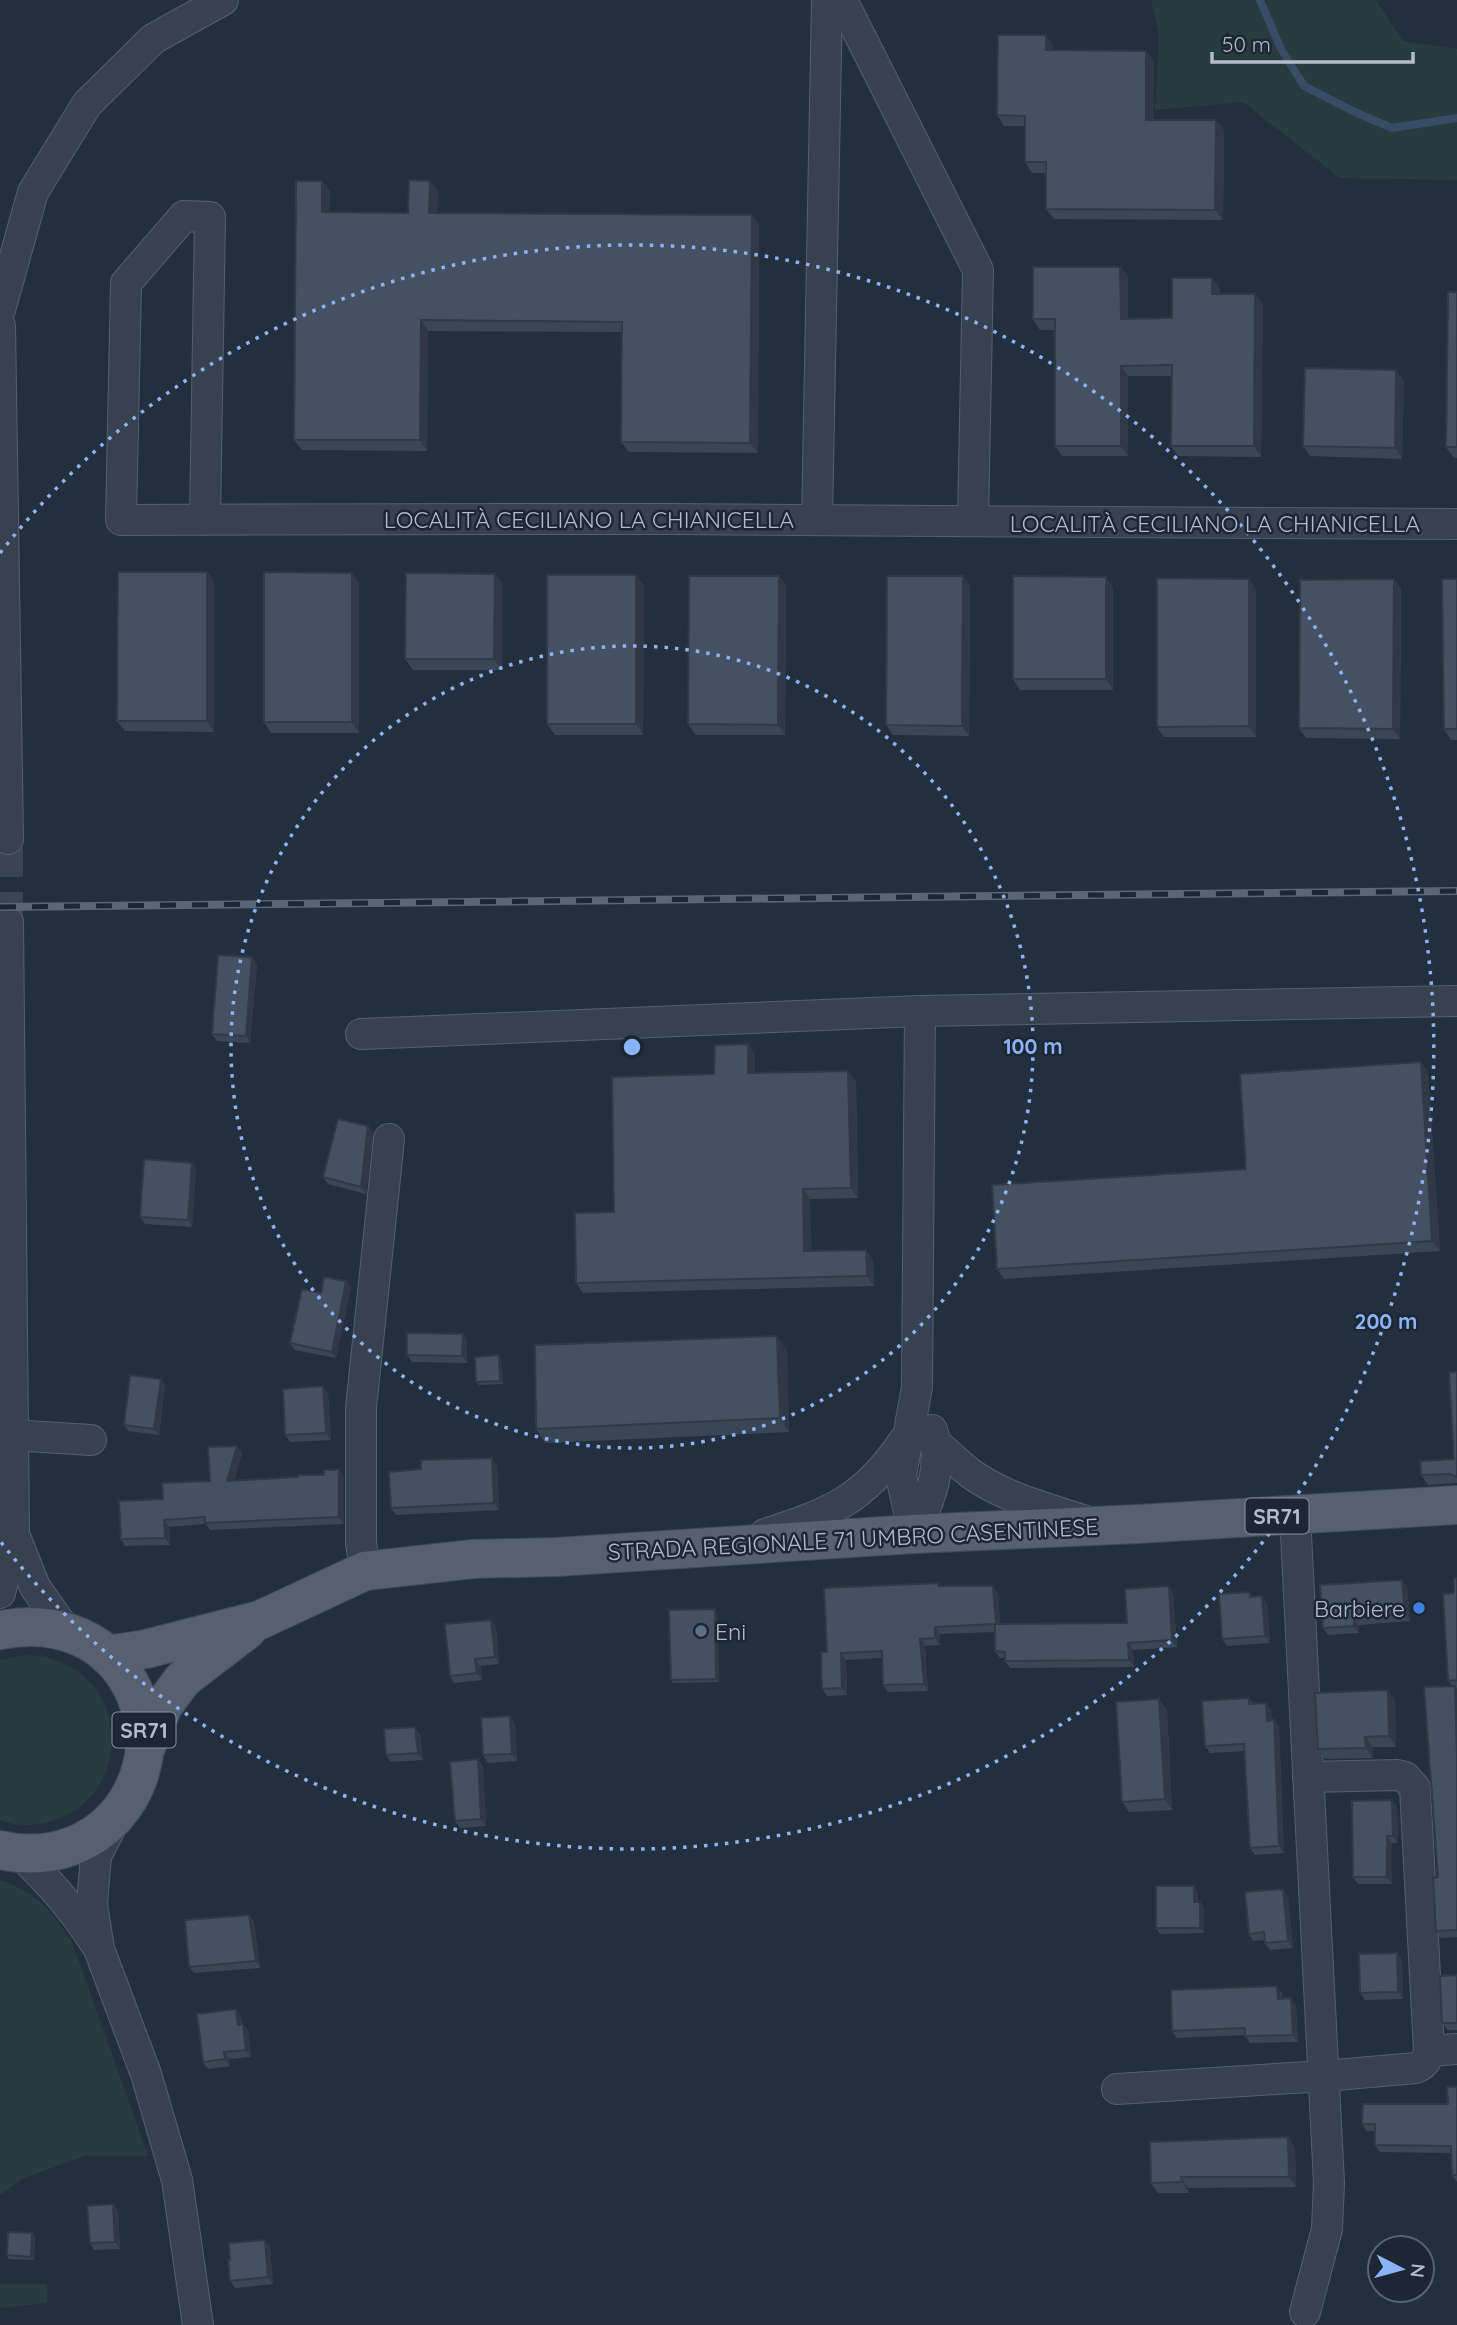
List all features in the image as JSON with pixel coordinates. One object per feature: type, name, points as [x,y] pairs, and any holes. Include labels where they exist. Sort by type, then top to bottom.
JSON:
[{"type":"main road","name":"STRADA REGIONALE 71 UMBRO CASENTINESE","points":[[107,1655],[154,1647],[260,1620],[365,1572],[473,1559],[555,1557],[914,1534],[1457,1505]]},
{"type":"main road","name":"STRADA REGIONALE 71 UMBRO CASENTINESE","points":[[146,1747],[163,1706],[183,1679],[260,1620]]},
{"type":"main road","name":"SR71","points":[[0,1630],[34,1626],[66,1631],[88,1641],[107,1655],[129,1681],[138,1702],[146,1747],[137,1784],[116,1817],[88,1840],[55,1853],[10,1852]]},
{"type":"street","points":[[0,310],[33,192],[87,104],[153,39],[223,0]]},
{"type":"street","points":[[817,520],[827,0]]},
{"type":"street","points":[[842,0],[978,270],[973,521]]},
{"type":"street","name":"LOCALITÀ CECILIANO LA CHIANICELLA","points":[[205,520],[210,217],[184,216],[126,283],[121,520],[1457,524]]},
{"type":"street","points":[[0,326],[8,839]]},
{"type":"street","points":[[0,1593],[14,1534],[8,922]]},
{"type":"street","points":[[361,1034],[920,1011],[1457,1001]]},
{"type":"street","points":[[914,1534],[901,1476],[917,1387],[920,1011]]},
{"type":"street","points":[[365,1572],[361,1543],[361,1408],[389,1139]]},
{"type":"street","points":[[914,1534],[931,1492],[936,1472],[937,1444],[917,1387]]},
{"type":"street","points":[[11,1435],[91,1440]]},
{"type":"street","points":[[726,1546],[799,1523],[842,1503],[875,1480],[907,1436]]},
{"type":"street","points":[[937,1444],[971,1474],[1015,1497],[1097,1524]]},
{"type":"street","points":[[1295,1515],[1329,2206],[1327,2229],[1306,2312]]},
{"type":"street","points":[[14,1534],[35,1587],[66,1631]]},
{"type":"street","points":[[1117,2089],[1416,2068],[1443,2050],[1415,1788],[1405,1777],[1397,1775],[1308,1777]]},
{"type":"street","points":[[116,1817],[96,1856],[92,1904],[99,1949],[146,2074],[204,2279],[198,2325]]},
{"type":"street","points":[[10,1852],[44,1876],[79,1918],[99,1949]]},
{"type":"green space","points":[[1151,0],[1376,0],[1403,41],[1457,49],[1457,180],[1340,178],[1243,102],[1155,110],[1159,33]]},
{"type":"green space","points":[[25,1655],[52,1659],[78,1672],[97,1691],[108,1714],[112,1739],[108,1765],[97,1788],[79,1808],[53,1821],[26,1825],[0,1820],[0,1660]]},
{"type":"green space","points":[[0,1880],[24,1890],[42,1904],[72,1942],[148,2156],[85,2156],[24,2178],[0,2195]]},
{"type":"green space","points":[[0,2284],[47,2284],[47,2303],[0,2308]]},
{"type":"building","points":[[998,35],[1046,35],[1046,50],[1146,51],[1146,120],[1216,120],[1215,210],[1046,209],[1046,162],[1025,162],[1025,116],[997,115]]},
{"type":"building","points":[[409,180],[430,181],[429,213],[752,215],[750,443],[621,442],[622,322],[421,320],[420,440],[294,440],[296,181],[322,181],[322,212],[408,213]]},
{"type":"building","points":[[1033,267],[1120,267],[1121,319],[1172,318],[1172,278],[1212,278],[1212,294],[1255,294],[1254,446],[1171,446],[1172,365],[1121,366],[1121,446],[1055,446],[1055,319],[1033,319]]},
{"type":"building","points":[[1448,292],[1457,292],[1457,447],[1446,447]]},
{"type":"building","points":[[1305,368],[1396,370],[1395,448],[1303,446]]},
{"type":"building","points":[[118,572],[207,572],[207,721],[117,721]]},
{"type":"building","points":[[264,572],[352,573],[352,722],[264,722]]},
{"type":"building","points":[[406,573],[495,574],[494,659],[405,659]]},
{"type":"building","points":[[547,575],[636,575],[636,724],[547,724]]},
{"type":"building","points":[[689,576],[779,576],[778,725],[688,724]]},
{"type":"building","points":[[887,576],[963,576],[962,726],[886,725]]},
{"type":"building","points":[[1013,576],[1106,577],[1106,679],[1013,679]]},
{"type":"building","points":[[1157,578],[1249,579],[1249,726],[1157,727]]},
{"type":"building","points":[[1394,579],[1393,729],[1299,728],[1300,580]]},
{"type":"building","points":[[1442,579],[1457,579],[1457,729],[1444,729]]},
{"type":"building","points":[[218,955],[252,957],[246,1036],[212,1034]]},
{"type":"building","points":[[748,1044],[748,1073],[848,1071],[851,1188],[803,1189],[804,1251],[866,1250],[867,1276],[576,1283],[575,1213],[614,1212],[612,1077],[714,1074],[715,1045]]},
{"type":"building","points":[[1421,1062],[1432,1241],[997,1269],[992,1185],[1246,1169],[1240,1074]]},
{"type":"building","points":[[338,1119],[368,1126],[361,1187],[323,1177]]},
{"type":"building","points":[[144,1159],[192,1163],[188,1220],[140,1217]]},
{"type":"building","points":[[324,1277],[346,1281],[332,1352],[290,1343],[302,1289],[321,1293]]},
{"type":"building","points":[[407,1333],[463,1334],[462,1356],[407,1355]]},
{"type":"building","points":[[777,1336],[780,1418],[536,1429],[535,1345]]},
{"type":"building","points":[[499,1355],[500,1381],[476,1382],[475,1357]]},
{"type":"building","points":[[1449,1372],[1457,1372],[1457,1477],[1450,1474],[1421,1475],[1420,1461],[1454,1459]]},
{"type":"building","points":[[130,1375],[161,1379],[154,1429],[124,1425]]},
{"type":"building","points":[[323,1386],[326,1433],[285,1435],[283,1389]]},
{"type":"building","points":[[237,1446],[227,1481],[324,1475],[324,1470],[339,1470],[339,1517],[205,1523],[205,1517],[164,1520],[165,1538],[121,1539],[119,1501],[163,1499],[162,1483],[210,1481],[208,1447]]},
{"type":"building","points":[[492,1458],[494,1503],[391,1508],[389,1472],[421,1469],[421,1460]]},
{"type":"building","points":[[1454,1578],[1457,1578],[1457,1680],[1448,1681],[1443,1594],[1454,1593]]},
{"type":"building","points":[[1402,1580],[1405,1614],[1354,1618],[1354,1626],[1323,1628],[1320,1585]]},
{"type":"building","points":[[938,1583],[938,1586],[993,1586],[996,1624],[1127,1623],[1125,1589],[1169,1586],[1172,1640],[1128,1643],[1129,1660],[1005,1661],[1005,1652],[995,1651],[995,1624],[935,1627],[935,1638],[920,1639],[924,1684],[883,1685],[882,1651],[841,1653],[842,1688],[822,1689],[821,1652],[827,1652],[824,1588]]},
{"type":"building","points":[[1249,1592],[1250,1597],[1262,1596],[1265,1636],[1222,1639],[1219,1594]]},
{"type":"building","points":[[715,1609],[716,1679],[671,1680],[669,1610]]},
{"type":"building","points":[[491,1620],[495,1657],[475,1659],[477,1673],[450,1676],[445,1624]]},
{"type":"building","points":[[1455,1686],[1457,1930],[1436,1931],[1433,1878],[1438,1877],[1424,1687]]},
{"type":"building","points":[[1388,1690],[1389,1736],[1365,1737],[1366,1748],[1318,1749],[1315,1693]]},
{"type":"building","points":[[1249,1698],[1249,1704],[1266,1703],[1267,1721],[1274,1720],[1279,1846],[1250,1848],[1244,1744],[1205,1746],[1202,1701]]},
{"type":"building","points":[[1159,1699],[1165,1799],[1122,1802],[1116,1702]]},
{"type":"building","points":[[510,1716],[512,1754],[483,1755],[481,1718]]},
{"type":"building","points":[[415,1727],[418,1753],[386,1755],[384,1729]]},
{"type":"building","points":[[478,1759],[481,1819],[455,1821],[450,1762]]},
{"type":"building","points":[[1392,1800],[1393,1836],[1387,1836],[1387,1877],[1353,1877],[1352,1801]]},
{"type":"building","points":[[1156,1886],[1194,1886],[1194,1902],[1200,1902],[1200,1928],[1156,1928]]},
{"type":"building","points":[[1283,1889],[1288,1941],[1265,1943],[1264,1932],[1249,1934],[1245,1892]]},
{"type":"building","points":[[249,1915],[256,1961],[189,1967],[185,1920]]},
{"type":"building","points":[[1397,1953],[1398,1992],[1360,1993],[1359,1954]]},
{"type":"building","points":[[1457,1975],[1457,2023],[1442,2023],[1440,1976]]},
{"type":"building","points":[[1277,1986],[1278,1999],[1291,1998],[1293,2035],[1245,2036],[1245,2028],[1172,2031],[1171,1990]]},
{"type":"building","points":[[236,2009],[238,2025],[243,2024],[246,2050],[224,2052],[225,2059],[203,2062],[197,2014]]},
{"type":"building","points":[[1447,2087],[1457,2087],[1457,2175],[1452,2175],[1451,2146],[1375,2145],[1375,2124],[1362,2124],[1363,2104],[1448,2104]]},
{"type":"building","points":[[1288,2137],[1289,2177],[1181,2177],[1182,2182],[1151,2183],[1150,2142]]},
{"type":"building","points":[[113,2204],[115,2242],[90,2243],[87,2206]]},
{"type":"building","points":[[8,2232],[32,2233],[31,2257],[7,2255]]},
{"type":"building","points":[[265,2240],[268,2277],[230,2281],[229,2243]]},
{"type":"waterway","points":[[1260,0],[1281,49],[1304,86],[1392,128],[1457,118]]},
{"type":"tunnel","points":[[8,839],[8,922]]},
{"type":"railway","points":[[0,907],[1457,891]]},
{"type":"place","name":"Barbiere","points":[[1419,1608]]},
{"type":"place","name":"Eni","points":[[701,1631]]}]
